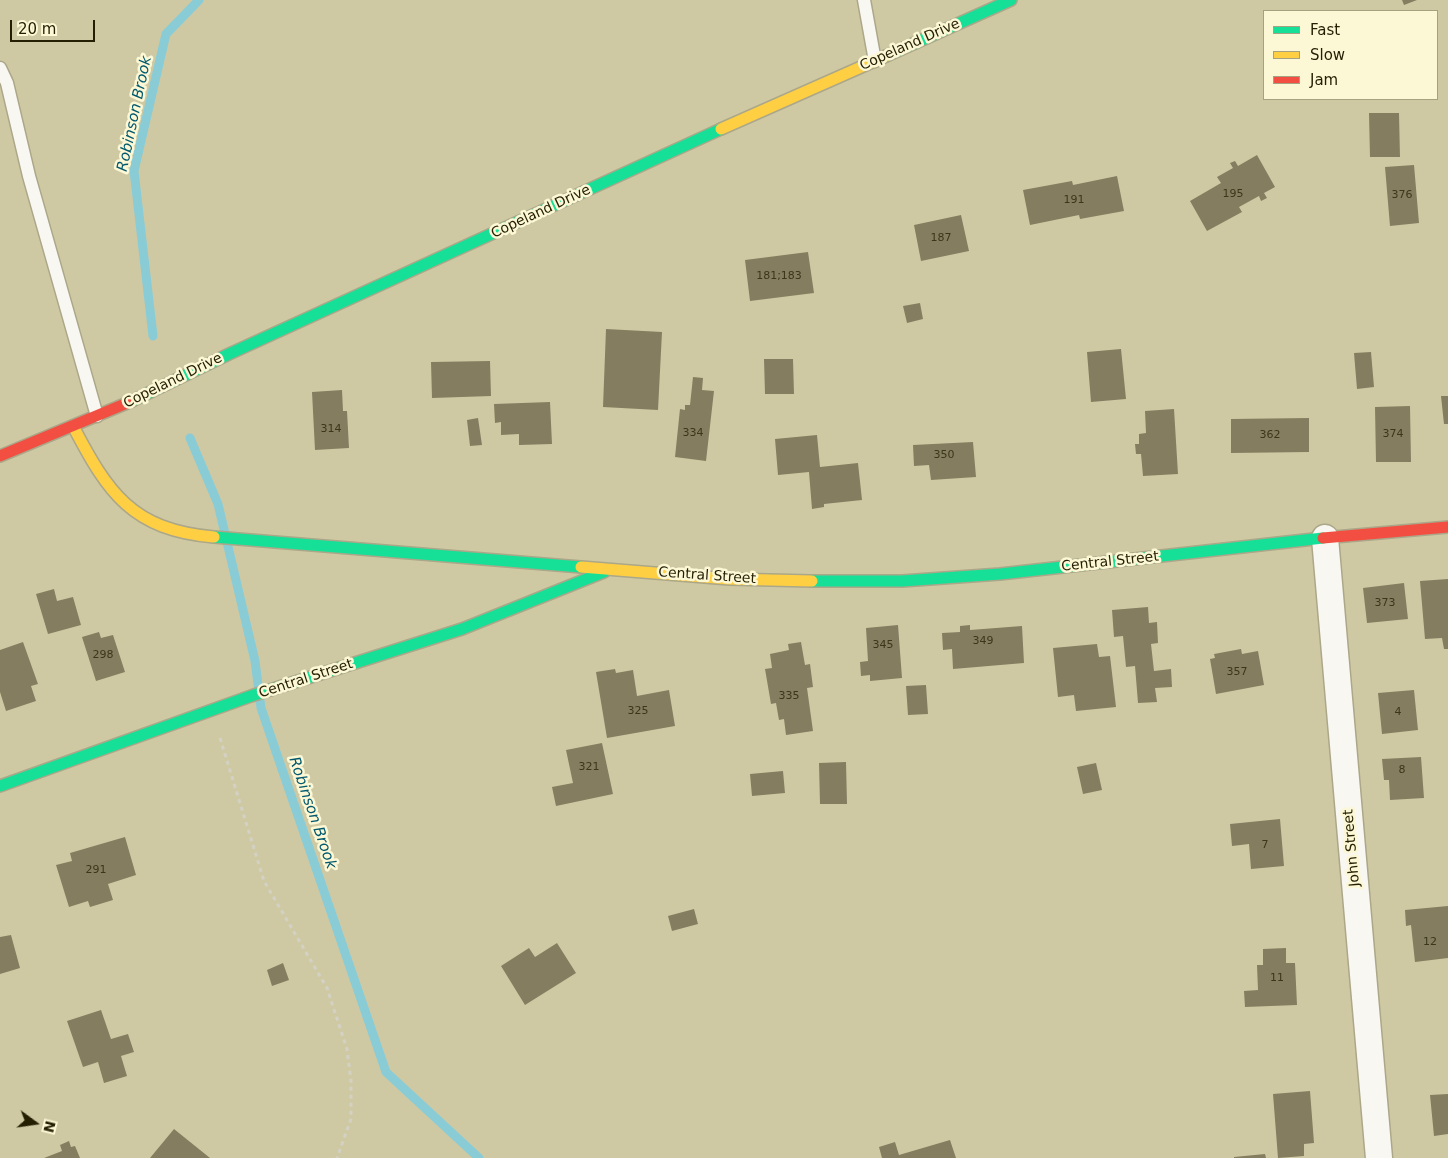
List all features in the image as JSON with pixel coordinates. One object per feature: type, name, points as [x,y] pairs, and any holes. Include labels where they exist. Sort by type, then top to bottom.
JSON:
[{"type":"street","name":"Copeland Drive","points":[[0,456],[139,398],[229,354],[1011,0]]},
{"type":"street","points":[[73,426],[97,470],[118,498],[142,516],[190,534],[219,539],[242,539],[610,569]]},
{"type":"street","name":"Central Street","points":[[0,786],[251,696],[462,629],[610,569],[729,579],[834,582],[902,581],[1000,574],[1325,538],[1448,527]]},
{"type":"street","name":"John Street","points":[[1325,538],[1379,1158]]},
{"type":"lane","points":[[864,0],[874,61]]},
{"type":"lane","points":[[0,68],[7,83],[29,176],[97,416]]},
{"type":"path","points":[[211,711],[264,881],[327,988],[346,1049],[351,1081],[351,1119],[337,1158]]},
{"type":"building","points":[[1402,0],[1417,0],[1404,5]]},
{"type":"building","points":[[1369,113],[1399,113],[1400,157],[1370,157]]},
{"type":"building","points":[[1257,155],[1275,187],[1264,193],[1267,198],[1261,201],[1259,196],[1239,207],[1242,212],[1207,231],[1190,201],[1221,183],[1217,177],[1233,168],[1230,163],[1235,161],[1238,166]]},
{"type":"building","points":[[1414,165],[1419,223],[1390,226],[1385,167]]},
{"type":"building","points":[[1117,176],[1124,211],[1080,219],[1079,215],[1030,225],[1023,190],[1072,181],[1073,185]]},
{"type":"building","points":[[961,215],[969,251],[921,261],[914,225]]},
{"type":"building","points":[[808,252],[814,293],[750,301],[745,260]]},
{"type":"building","points":[[920,303],[923,319],[907,323],[903,306]]},
{"type":"building","points":[[606,329],[662,332],[658,410],[603,407]]},
{"type":"building","points":[[1121,349],[1126,399],[1091,402],[1087,352]]},
{"type":"building","points":[[1371,352],[1374,387],[1357,389],[1354,353]]},
{"type":"building","points":[[764,359],[793,359],[794,394],[765,394]]},
{"type":"building","points":[[490,361],[491,396],[432,398],[431,362]]},
{"type":"building","points":[[693,377],[703,378],[702,390],[714,391],[706,461],[675,457],[680,409],[685,410],[685,405],[690,405]]},
{"type":"building","points":[[342,390],[343,411],[347,411],[349,448],[315,450],[312,392]]},
{"type":"building","points":[[1441,396],[1448,396],[1448,424],[1444,424]]},
{"type":"building","points":[[550,402],[552,444],[519,445],[519,434],[501,435],[501,422],[495,423],[494,404]]},
{"type":"building","points":[[1410,406],[1411,462],[1376,462],[1375,407]]},
{"type":"building","points":[[1174,409],[1178,474],[1143,476],[1141,454],[1136,454],[1135,444],[1139,444],[1139,434],[1146,433],[1145,411]]},
{"type":"building","points":[[478,418],[482,445],[470,446],[467,420]]},
{"type":"building","points":[[1309,418],[1309,452],[1231,453],[1231,419]]},
{"type":"building","points":[[817,435],[820,467],[858,463],[862,500],[824,504],[824,507],[812,509],[809,472],[778,475],[775,439]]},
{"type":"building","points":[[973,442],[976,477],[931,480],[929,465],[914,466],[913,445]]},
{"type":"building","points":[[1448,579],[1448,649],[1444,649],[1442,638],[1425,639],[1420,581]]},
{"type":"building","points":[[1404,583],[1408,619],[1367,623],[1363,588]]},
{"type":"building","points":[[54,589],[57,601],[73,597],[81,625],[48,634],[36,594]]},
{"type":"building","points":[[1148,607],[1149,623],[1157,622],[1158,643],[1151,644],[1154,671],[1171,669],[1172,687],[1155,688],[1157,702],[1138,703],[1135,666],[1126,667],[1123,636],[1114,637],[1112,610]]},
{"type":"building","points":[[898,625],[902,678],[870,681],[870,675],[861,676],[860,662],[868,661],[866,628]]},
{"type":"building","points":[[970,625],[970,630],[1022,626],[1024,663],[953,669],[952,649],[943,650],[942,633],[960,632],[960,626]]},
{"type":"building","points":[[99,632],[101,638],[113,635],[125,672],[96,681],[82,637]]},
{"type":"building","points":[[23,642],[38,684],[31,686],[36,701],[6,711],[0,692],[0,650]]},
{"type":"building","points":[[801,642],[805,665],[810,664],[813,687],[807,688],[813,731],[786,735],[784,719],[779,720],[776,703],[771,704],[765,669],[772,668],[770,654],[789,650],[788,644]]},
{"type":"building","points":[[1097,644],[1099,657],[1110,656],[1116,707],[1076,711],[1074,695],[1058,697],[1053,648]]},
{"type":"building","points":[[1241,649],[1242,654],[1258,651],[1264,685],[1216,694],[1210,659],[1215,658],[1214,654]]},
{"type":"building","points":[[615,669],[616,673],[633,670],[637,696],[669,690],[675,726],[607,738],[596,672]]},
{"type":"building","points":[[926,685],[928,714],[908,715],[906,686]]},
{"type":"building","points":[[1414,690],[1418,730],[1382,734],[1378,693]]},
{"type":"building","points":[[602,743],[613,794],[556,806],[552,787],[573,783],[566,750]]},
{"type":"building","points":[[1421,757],[1424,798],[1390,800],[1389,780],[1384,780],[1382,759]]},
{"type":"building","points":[[846,762],[847,804],[820,804],[819,763]]},
{"type":"building","points":[[1096,763],[1102,790],[1083,794],[1077,767]]},
{"type":"building","points":[[783,771],[785,793],[752,796],[750,774]]},
{"type":"building","points":[[1280,819],[1284,866],[1251,869],[1249,844],[1232,846],[1230,824]]},
{"type":"building","points":[[125,837],[136,875],[108,884],[113,900],[90,907],[88,901],[69,907],[56,865],[72,861],[70,853]]},
{"type":"building","points":[[1448,906],[1448,958],[1415,962],[1411,925],[1406,926],[1405,910]]},
{"type":"building","points":[[694,909],[698,924],[672,931],[668,916]]},
{"type":"building","points":[[11,935],[20,968],[0,974],[0,937]]},
{"type":"building","points":[[557,943],[576,973],[525,1005],[501,966],[529,948],[535,957]]},
{"type":"building","points":[[1286,948],[1286,963],[1295,963],[1297,1005],[1245,1007],[1244,991],[1258,990],[1257,965],[1263,965],[1263,949]]},
{"type":"building","points":[[283,963],[289,980],[272,986],[267,970]]},
{"type":"building","points":[[101,1010],[111,1039],[128,1034],[134,1052],[121,1056],[127,1076],[104,1083],[98,1062],[83,1067],[67,1021]]},
{"type":"building","points":[[1310,1091],[1314,1143],[1304,1144],[1304,1156],[1278,1158],[1273,1094]]},
{"type":"building","points":[[1448,1094],[1448,1134],[1434,1136],[1430,1095]]},
{"type":"building","points":[[174,1129],[210,1158],[150,1158]]},
{"type":"building","points":[[950,1140],[956,1158],[882,1158],[879,1147],[895,1142],[899,1155]]},
{"type":"building","points":[[69,1141],[71,1147],[75,1146],[80,1158],[44,1158],[62,1151],[60,1145]]},
{"type":"building","points":[[1265,1154],[1266,1158],[1234,1158],[1234,1157]]},
{"type":"waterway","name":"Robinson Brook","points":[[153,336],[134,171],[166,34],[199,0]]},
{"type":"waterway","name":"Robinson Brook","points":[[190,438],[218,504],[255,661],[261,708],[386,1072],[479,1158]]},
{"type":"traffic: fast","points":[[886,56],[1011,0]]},
{"type":"traffic: fast","points":[[132,401],[229,354],[721,129]]},
{"type":"traffic: fast","points":[[214,537],[581,567]]},
{"type":"traffic: fast","points":[[812,581],[902,581],[1000,574],[1323,538]]},
{"type":"traffic: fast","points":[[0,786],[251,696],[462,629],[604,572]]},
{"type":"traffic: slow","points":[[721,129],[886,56]]},
{"type":"traffic: slow","points":[[73,426],[98,471],[111,489],[126,504],[162,526],[186,533],[214,537]]},
{"type":"traffic: slow","points":[[581,567],[729,579],[812,581]]},
{"type":"traffic: jam","points":[[0,456],[132,401]]},
{"type":"traffic: jam","points":[[1323,538],[1448,527]]}]
